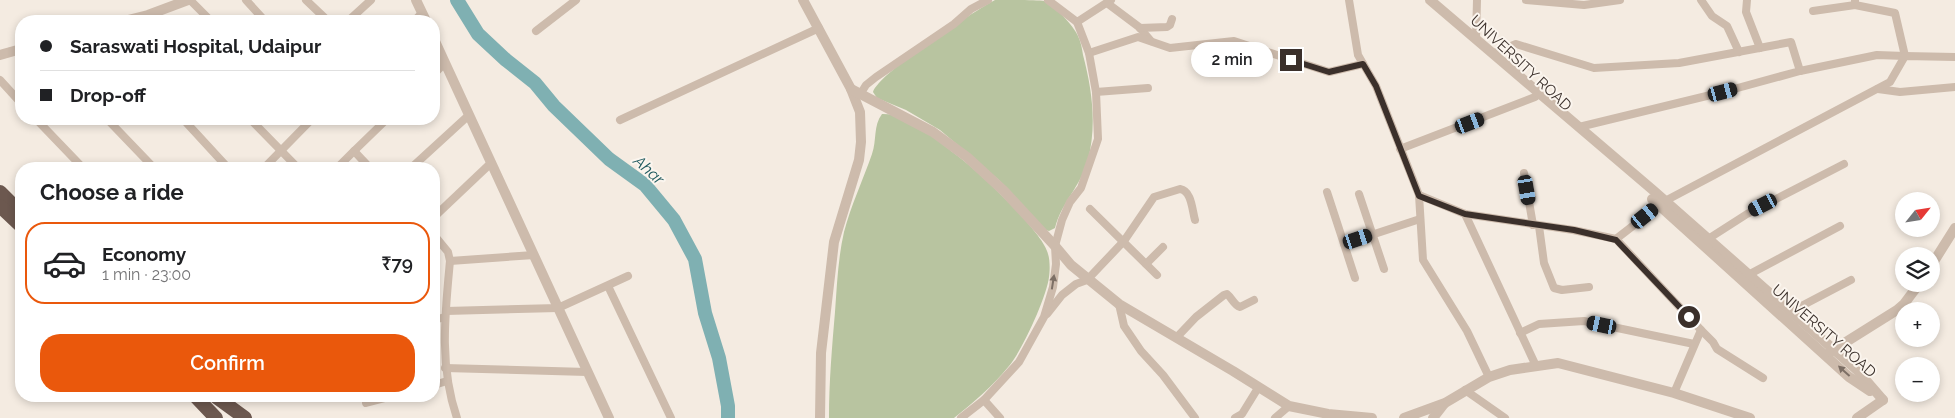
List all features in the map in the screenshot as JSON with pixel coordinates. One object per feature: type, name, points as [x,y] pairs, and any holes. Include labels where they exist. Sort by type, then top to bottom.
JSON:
[{"type":"highway","points":[[0,192],[15,207]]},
{"type":"highway","points":[[0,206],[15,220]]},
{"type":"highway","points":[[201,402],[216,417]]},
{"type":"highway","points":[[220,402],[232,418]]},
{"type":"highway","points":[[221,402],[245,418]]},
{"type":"street","points":[[157,15],[189,0],[204,15]]},
{"type":"street","points":[[246,0],[260,15]]},
{"type":"street","points":[[306,0],[322,15]]},
{"type":"street","points":[[355,15],[372,0]]},
{"type":"street","points":[[416,0],[423,15]]},
{"type":"street","points":[[536,31],[576,0]]},
{"type":"street","points":[[804,0],[851,89],[860,112],[862,142],[859,160],[834,242],[821,352],[820,418]]},
{"type":"street","points":[[862,93],[866,85],[876,77],[954,24],[971,9],[988,0]]},
{"type":"street","points":[[961,418],[984,400],[1020,362],[1044,317],[1053,288],[1056,264],[1055,246],[1062,220],[1070,202],[1081,188],[1098,139],[1096,92],[1089,53],[1077,22],[1048,0]]},
{"type":"street","points":[[1349,0],[1358,54],[1376,86],[1419,196],[1423,260],[1467,331],[1489,377]]},
{"type":"street","name":"UNIVERSITY ROAD","points":[[1430,0],[1580,127],[1829,352]]},
{"type":"street","points":[[1476,39],[1477,0]]},
{"type":"street","points":[[1526,0],[1584,5],[1620,0]]},
{"type":"street","points":[[1701,0],[1712,16],[1726,26],[1739,52]]},
{"type":"street","points":[[1747,0],[1746,12],[1760,48]]},
{"type":"street","points":[[1077,22],[1109,2],[1140,28],[1152,42]]},
{"type":"street","points":[[1616,240],[1662,203],[1890,82],[1905,56],[1895,13],[1855,2],[1813,11]]},
{"type":"street","points":[[1140,28],[1167,27],[1172,19]]},
{"type":"street","name":"UNIVERSITY ROAD","points":[[1457,23],[1490,59],[1535,98],[1662,203],[1708,238],[1790,312],[1829,352],[1849,377],[1883,400],[1857,418]]},
{"type":"street","points":[[620,120],[819,28]]},
{"type":"street","points":[[1089,53],[1138,37],[1170,48],[1234,41],[1329,72],[1363,64]]},
{"type":"street","points":[[1494,53],[1516,44],[1594,68],[1679,63],[1791,42],[1800,72]]},
{"type":"street","points":[[0,55],[15,51]]},
{"type":"street","points":[[440,53],[608,418]]},
{"type":"street","points":[[1580,127],[1800,72],[1877,55],[1955,57]]},
{"type":"street","points":[[440,69],[445,64]]},
{"type":"street","points":[[0,80],[15,96]]},
{"type":"street","points":[[1878,88],[1900,92],[1955,87]]},
{"type":"street","points":[[1096,92],[1148,88]]},
{"type":"street","points":[[851,89],[862,93],[933,132],[967,157],[1004,191],[1071,265],[1087,280],[1119,304],[1290,406],[1328,414],[1372,418]]},
{"type":"street","points":[[1400,150],[1535,98]]},
{"type":"street","points":[[418,162],[469,115]]},
{"type":"street","points":[[42,125],[77,162]]},
{"type":"street","points":[[113,125],[148,162]]},
{"type":"street","points":[[189,125],[223,162]]},
{"type":"street","points":[[256,125],[292,162]]},
{"type":"street","points":[[270,162],[304,125]]},
{"type":"street","points":[[343,162],[382,125]]},
{"type":"street","points":[[354,151],[364,162]]},
{"type":"street","points":[[440,211],[491,164]]},
{"type":"street","points":[[1708,238],[1747,214],[1844,164]]},
{"type":"street","points":[[1524,173],[1544,263],[1554,288],[1562,290],[1589,287]]},
{"type":"street","points":[[1044,317],[1062,295],[1076,284],[1087,280],[1124,241],[1154,196],[1180,189],[1184,190],[1188,193],[1195,220]]},
{"type":"street","points":[[1327,192],[1355,278]]},
{"type":"street","points":[[1359,194],[1384,270]]},
{"type":"street","points":[[1419,196],[1465,214],[1574,230],[1616,240],[1713,342],[1716,349],[1763,378]]},
{"type":"street","points":[[1090,209],[1157,275]]},
{"type":"street","points":[[1465,214],[1536,366]]},
{"type":"street","points":[[1344,244],[1420,219]]},
{"type":"street","points":[[1936,247],[1955,220]]},
{"type":"street","points":[[1748,274],[1840,226]]},
{"type":"street","points":[[1940,252],[1955,228]]},
{"type":"street","points":[[440,242],[448,252],[450,261],[445,314],[445,368],[457,418]]},
{"type":"street","points":[[1146,264],[1163,247]]},
{"type":"street","points":[[450,261],[534,255]]},
{"type":"street","points":[[440,317],[445,314],[558,308],[628,276]]},
{"type":"street","points":[[1790,312],[1851,280]]},
{"type":"street","points":[[608,286],[671,418]]},
{"type":"street","points":[[1177,337],[1196,317],[1224,295],[1230,296],[1237,306],[1240,307],[1254,300]]},
{"type":"street","points":[[1119,304],[1124,326],[1141,351],[1163,374],[1195,418]]},
{"type":"street","points":[[1829,352],[1895,311]]},
{"type":"street","points":[[1520,333],[1538,324],[1584,321],[1694,344]]},
{"type":"street","points":[[1674,393],[1701,330]]},
{"type":"street","points":[[1433,418],[1445,404],[1489,377],[1510,370],[1558,363],[1674,393],[1750,418]]},
{"type":"street","points":[[445,368],[587,372]]},
{"type":"street","points":[[440,383],[447,381]]},
{"type":"street","points":[[1236,418],[1242,414],[1258,388]]},
{"type":"street","points":[[1465,390],[1505,418]]},
{"type":"street","points":[[984,400],[1000,418]]},
{"type":"street","points":[[1404,418],[1445,404]]},
{"type":"street","points":[[1276,418],[1290,406]]},
{"type":"green space","points":[[995,0],[1044,1],[1054,7],[1068,22],[1076,32],[1081,46],[1089,81],[1092,107],[1091,147],[1081,178],[1062,210],[1055,228],[1049,231],[1043,229],[999,180],[940,130],[906,110],[877,98],[873,92],[879,83],[909,57]]},
{"type":"green space","points":[[882,114],[892,115],[913,123],[968,164],[1023,218],[1044,244],[1049,256],[1050,271],[1039,310],[1014,359],[976,400],[954,418],[829,418],[832,351],[842,242],[850,212],[872,154],[877,123]]},
{"type":"waterway","name":"Ahar","points":[[457,0],[478,34],[535,83],[554,106],[609,159],[645,185],[674,220],[695,259],[705,313],[719,358],[728,406],[728,418]]},
{"type":"route","points":[[1291,60],[1329,72],[1363,64],[1376,86],[1419,196],[1465,214],[1574,230],[1616,240],[1689,317]]}]
